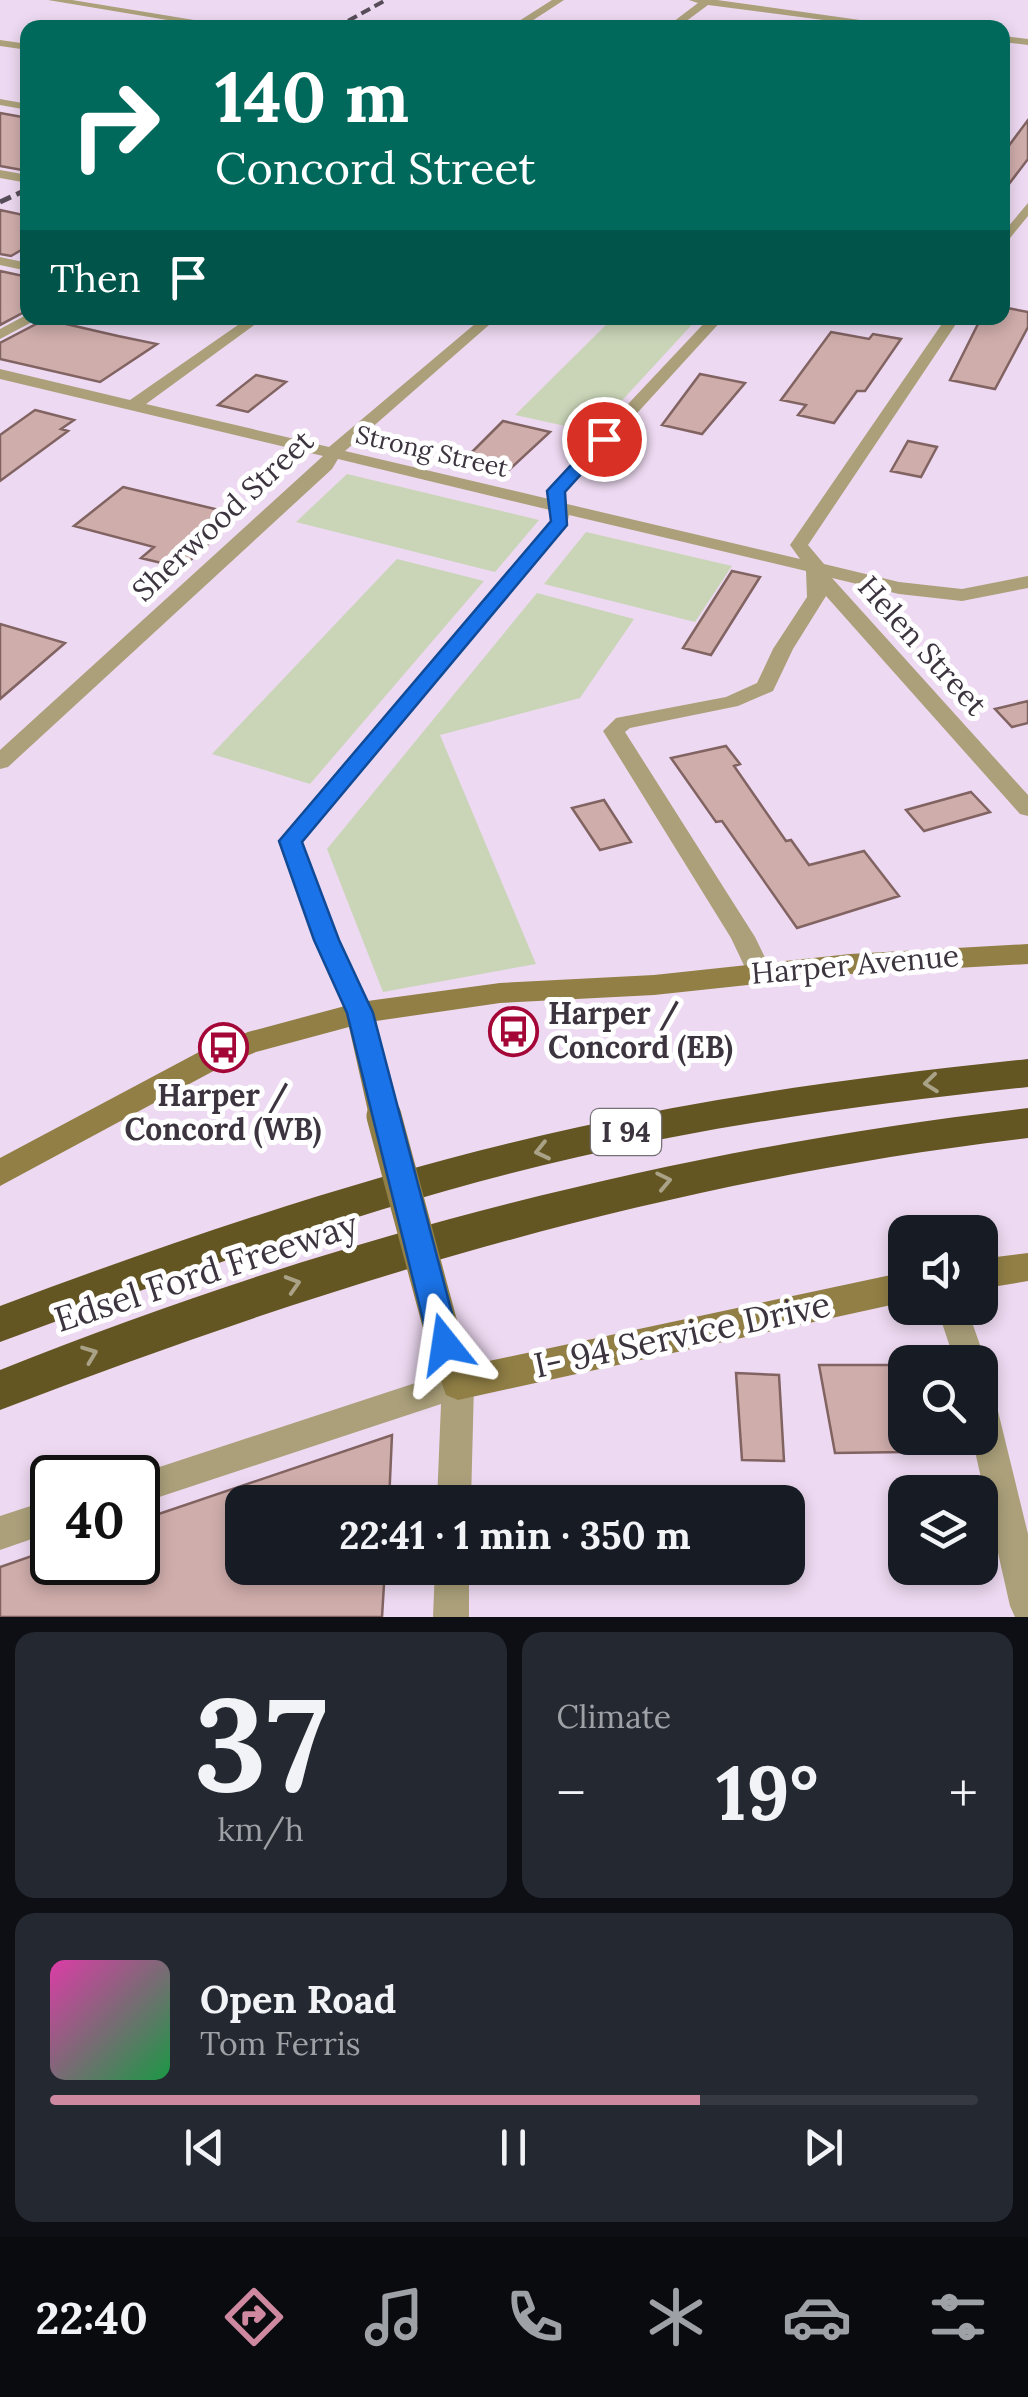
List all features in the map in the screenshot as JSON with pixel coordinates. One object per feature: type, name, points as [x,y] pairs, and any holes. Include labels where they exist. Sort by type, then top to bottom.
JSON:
[{"type":"highway","name":"Edsel Ford Freeway","points":[[0,1324],[234,1238],[512,1158],[806,1099],[1028,1073]]},
{"type":"highway","name":"Edsel Ford Freeway","points":[[0,1390],[200,1312],[535,1212],[726,1167],[922,1135],[1028,1123]]},
{"type":"street","points":[[53,0],[185,20]]},
{"type":"street","points":[[526,20],[559,0]]},
{"type":"street","points":[[679,20],[700,1],[818,20]]},
{"type":"street","points":[[1010,232],[1028,206]]},
{"type":"street","points":[[132,406],[247,325]]},
{"type":"street","name":"Sherwood Street","points":[[0,762],[326,465],[333,453],[482,325]]},
{"type":"street","points":[[455,1485],[458,1384],[384,1116],[360,1013],[326,940],[290,841],[560,521],[556,491],[710,325]]},
{"type":"street","points":[[759,972],[614,731],[623,723],[731,702],[766,687],[783,649],[817,597],[815,566],[799,545],[948,325]]},
{"type":"street","name":"Strong Street","points":[[0,374],[944,596],[1028,582]]},
{"type":"street","name":"Helen Street","points":[[815,566],[828,586],[1028,809]]},
{"type":"street","name":"Harper Avenue","points":[[0,1172],[248,1043],[360,1013],[500,994],[1028,954]]},
{"type":"street","points":[[998,1271],[1028,1267]]},
{"type":"street","name":"I- 94 Service Drive","points":[[458,1384],[888,1291]]},
{"type":"street","points":[[160,1481],[458,1384]]},
{"type":"street","points":[[992,1455],[1028,1606]]},
{"type":"street","points":[[0,1533],[30,1523]]},
{"type":"street","points":[[450,1617],[451,1585]]},
{"type":"green space","points":[[606,325],[692,325],[593,432],[515,415]]},
{"type":"green space","points":[[347,474],[539,520],[495,572],[296,522]]},
{"type":"green space","points":[[586,532],[732,566],[695,622],[544,584]]},
{"type":"green space","points":[[397,559],[484,581],[310,784],[212,754]]},
{"type":"green space","points":[[537,593],[634,619],[580,698],[440,735],[536,964],[383,992],[327,849]]},
{"type":"building","points":[[0,113],[20,117],[20,170],[0,166]]},
{"type":"building","points":[[1028,120],[1028,159],[1010,183],[1010,144]]},
{"type":"building","points":[[0,210],[20,214],[20,251],[11,256],[0,254]]},
{"type":"building","points":[[0,271],[20,275],[20,314],[0,325]]},
{"type":"building","points":[[1010,309],[1028,312],[1028,327],[995,389],[950,380],[978,325],[1010,325]]},
{"type":"building","points":[[34,325],[72,325],[157,344],[100,382],[0,359],[0,343]]},
{"type":"building","points":[[831,332],[869,339],[873,334],[901,339],[865,391],[857,391],[834,423],[798,415],[806,405],[781,400]]},
{"type":"building","points":[[700,374],[745,383],[702,434],[662,425]]},
{"type":"building","points":[[256,375],[286,382],[248,412],[218,405]]},
{"type":"building","points":[[35,410],[74,420],[61,429],[68,431],[0,481],[0,435]]},
{"type":"building","points":[[503,421],[550,432],[509,470],[462,462]]},
{"type":"building","points":[[908,441],[937,447],[921,477],[891,471]]},
{"type":"building","points":[[123,487],[240,515],[182,568],[141,558],[154,547],[74,526]]},
{"type":"building","points":[[732,571],[760,577],[711,655],[683,648]]},
{"type":"building","points":[[0,624],[65,643],[0,699]]},
{"type":"building","points":[[1028,701],[1028,723],[1012,727],[995,709]]},
{"type":"building","points":[[726,746],[740,764],[734,766],[786,841],[791,840],[809,865],[864,851],[899,896],[797,928],[722,821],[716,822],[671,758]]},
{"type":"building","points":[[971,792],[990,812],[924,831],[906,810]]},
{"type":"building","points":[[604,800],[631,842],[600,850],[572,808]]},
{"type":"building","points":[[819,1365],[888,1365],[888,1452],[835,1453]]},
{"type":"building","points":[[736,1373],[779,1375],[784,1461],[742,1460]]},
{"type":"building","points":[[392,1435],[390,1485],[244,1485]]},
{"type":"building","points":[[225,1492],[225,1585],[384,1585],[382,1617],[0,1617],[0,1567],[30,1557],[30,1585],[160,1585],[160,1514]]},
{"type":"railway","points":[[350,20],[386,0]]},
{"type":"railway","points":[[0,202],[20,193]]},
{"type":"place","name":"Harper / Concord (EB)","points":[[513,1031]]},
{"type":"place","name":"Harper / Concord (WB)","points":[[223,1047]]},
{"type":"route","points":[[445,1344],[360,1013],[326,940],[290,841],[560,521],[556,491],[604,439]]}]
